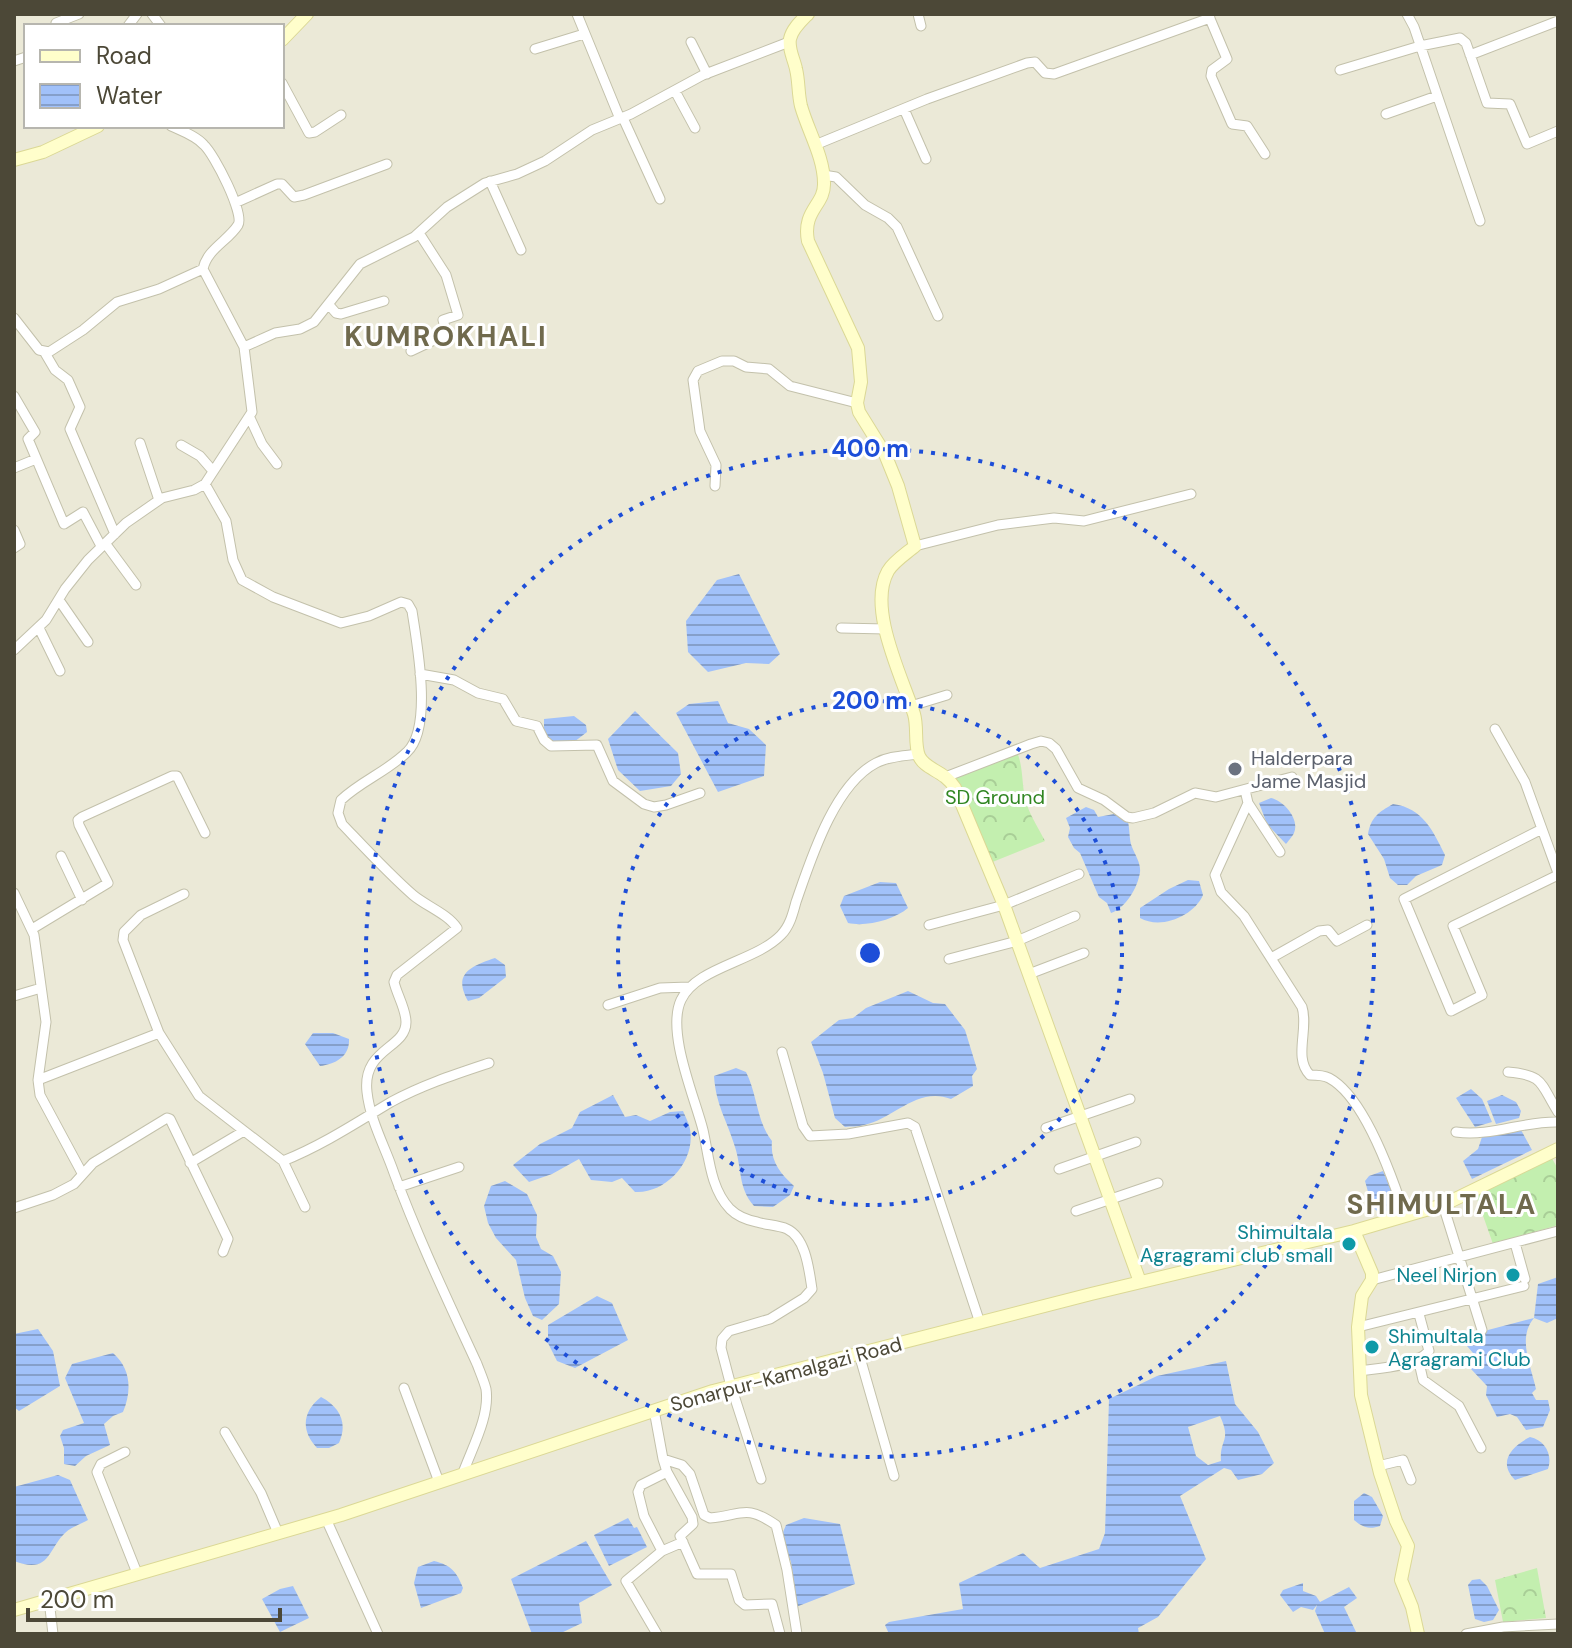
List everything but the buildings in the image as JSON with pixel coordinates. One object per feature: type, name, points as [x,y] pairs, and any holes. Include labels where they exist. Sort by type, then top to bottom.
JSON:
[{"type":"street","points":[[56,23],[79,14]]},
{"type":"street","points":[[284,38],[307,14]]},
{"type":"street","points":[[577,14],[660,199]]},
{"type":"street","points":[[808,14],[792,33],[789,42],[798,74],[802,107],[823,175],[823,193],[811,210],[806,230],[808,241],[860,353],[861,382],[857,403],[865,424],[885,454],[898,486],[915,546]]},
{"type":"street","points":[[918,14],[921,26]]},
{"type":"street","points":[[1407,14],[1480,221]]},
{"type":"street","points":[[815,145],[1027,63],[1035,62],[1049,75],[1209,16],[1227,59],[1212,70],[1211,76],[1232,124],[1247,126],[1265,154]]},
{"type":"street","points":[[1470,55],[1558,21]]},
{"type":"street","points":[[535,49],[584,34]]},
{"type":"street","points":[[1340,70],[1420,46],[1464,39],[1487,103],[1510,104],[1527,144],[1558,131]]},
{"type":"street","points":[[691,42],[707,74]]},
{"type":"street","points":[[244,347],[280,331],[307,327],[329,305],[360,264],[419,233],[447,207],[490,181],[517,174],[545,161],[592,130],[707,74],[789,42]]},
{"type":"street","points":[[284,87],[309,133],[341,115]]},
{"type":"street","points":[[675,91],[695,128]]},
{"type":"street","points":[[1386,114],[1437,96]]},
{"type":"street","points":[[904,109],[926,159]]},
{"type":"street","points":[[14,160],[39,154],[94,128]]},
{"type":"street","points":[[175,128],[205,145],[235,203],[240,222],[205,260],[203,269],[244,347],[252,396],[250,418],[262,444],[277,464]]},
{"type":"street","points":[[235,203],[277,184],[282,184],[294,197],[304,195],[387,164]]},
{"type":"street","points":[[823,175],[836,177],[865,205],[897,227],[938,316]]},
{"type":"street","points":[[490,181],[521,250]]},
{"type":"street","points":[[411,351],[447,334],[443,320],[458,315],[446,275],[419,233]]},
{"type":"street","points":[[45,353],[83,330],[117,302],[159,289],[203,269]]},
{"type":"street","points":[[329,305],[341,314],[384,301]]},
{"type":"street","points":[[15,323],[45,353],[55,370],[68,380],[80,407],[70,429],[115,534]]},
{"type":"street","points":[[715,486],[716,465],[700,431],[693,380],[698,371],[722,361],[734,361],[746,367],[769,369],[790,386],[857,403]]},
{"type":"street","points":[[14,396],[35,432],[28,439],[64,524],[83,512],[103,545],[136,585]]},
{"type":"street","points":[[14,650],[39,628],[79,571],[139,513],[159,500],[205,484],[219,459],[250,418]]},
{"type":"street","points":[[140,443],[159,500]]},
{"type":"street","points":[[181,445],[200,456],[213,471]]},
{"type":"street","points":[[14,468],[36,459]]},
{"type":"street","points":[[205,484],[226,521],[233,560],[242,580],[273,597],[341,623],[353,622],[405,603],[412,611],[421,689],[417,740],[406,753],[341,800],[338,813],[342,824],[415,897],[451,920],[457,928],[402,970],[394,982],[407,1020],[406,1028],[378,1055],[366,1073],[372,1115],[399,1187],[486,1388],[480,1426],[463,1473]]},
{"type":"street","points":[[1140,1282],[1004,905],[948,776],[924,764],[918,754],[916,719],[886,629],[882,597],[889,569],[915,546],[998,525],[1054,518],[1084,521],[1191,494]]},
{"type":"street","points":[[14,530],[20,544],[14,548]]},
{"type":"street","points":[[59,600],[88,642]]},
{"type":"street","points":[[39,628],[60,671]]},
{"type":"street","points":[[841,628],[886,629]]},
{"type":"street","points":[[420,674],[454,680],[478,693],[503,699],[516,721],[537,726],[551,746],[597,745],[613,781],[644,804],[654,807],[666,805],[700,793]]},
{"type":"street","points":[[911,706],[947,695]]},
{"type":"street","points":[[1495,729],[1525,782],[1542,829],[1558,874],[1453,926],[1482,995],[1451,1011],[1404,899],[1542,829]]},
{"type":"street","points":[[948,776],[1041,741],[1056,749],[1078,788],[1133,818],[1154,813],[1195,793],[1216,797],[1292,777]]},
{"type":"street","points":[[608,1005],[660,988],[689,987],[757,954],[782,934],[790,921],[809,865],[843,793],[865,770],[878,762],[918,754]]},
{"type":"street","points":[[32,929],[108,883],[79,825],[78,820],[82,817],[177,776],[205,833]]},
{"type":"street","points":[[1245,790],[1248,803],[1280,852]]},
{"type":"street","points":[[1248,803],[1215,875],[1221,892],[1244,916],[1305,1015],[1304,1068],[1310,1075],[1326,1076],[1332,1080],[1354,1102],[1386,1159],[1405,1216]]},
{"type":"street","points":[[61,856],[82,900]]},
{"type":"street","points":[[929,925],[1004,905],[1079,874]]},
{"type":"street","points":[[14,893],[32,929],[46,1022],[38,1080],[44,1105],[82,1173]]},
{"type":"street","points":[[184,894],[141,915],[123,936],[159,1033],[199,1096],[283,1161],[305,1207]]},
{"type":"street","points":[[949,959],[1017,941],[1075,916]]},
{"type":"street","points":[[1271,958],[1319,931],[1328,930],[1337,941],[1367,925]]},
{"type":"street","points":[[1029,974],[1084,953]]},
{"type":"street","points":[[689,987],[680,1001],[678,1012],[680,1042],[685,1077],[702,1127],[713,1179],[732,1212],[745,1220],[789,1230],[801,1245],[809,1266],[812,1289],[804,1298],[770,1319],[729,1331],[722,1339],[721,1348],[731,1386],[761,1479]]},
{"type":"street","points":[[14,996],[41,988]]},
{"type":"street","points":[[38,1080],[159,1033]]},
{"type":"street","points":[[782,1052],[803,1126],[810,1136],[848,1134],[908,1123],[915,1127],[980,1323]]},
{"type":"street","points":[[283,1161],[307,1151],[420,1088],[489,1063]]},
{"type":"street","points":[[1508,1072],[1528,1073],[1537,1078],[1558,1112]]},
{"type":"street","points":[[1046,1128],[1130,1099]]},
{"type":"street","points":[[14,1208],[53,1195],[74,1184],[82,1173],[133,1136],[167,1118],[228,1239],[223,1252]]},
{"type":"street","points":[[1456,1132],[1483,1134],[1542,1122],[1558,1122]]},
{"type":"street","points":[[190,1163],[244,1131]]},
{"type":"street","points":[[1059,1169],[1136,1142]]},
{"type":"street","name":"Sonarpur-Kamalgazi Road","points":[[14,1610],[326,1519],[731,1386],[1354,1231],[1443,1205],[1558,1149]]},
{"type":"street","points":[[399,1187],[459,1167]]},
{"type":"street","points":[[1076,1211],[1158,1183]]},
{"type":"street","points":[[1443,1205],[1482,1330]]},
{"type":"street","points":[[1354,1231],[1372,1273],[1372,1280],[1362,1296],[1358,1327],[1359,1371],[1368,1429],[1396,1521],[1408,1548],[1401,1580],[1418,1634]]},
{"type":"street","points":[[1372,1280],[1558,1231]]},
{"type":"street","points":[[1358,1327],[1473,1300],[1524,1282],[1515,1243]]},
{"type":"street","points":[[1359,1371],[1396,1365],[1429,1351],[1419,1314]]},
{"type":"street","points":[[859,1354],[894,1476]]},
{"type":"street","points":[[1418,1358],[1423,1380],[1459,1406],[1481,1448]]},
{"type":"street","points":[[404,1388],[439,1482]]},
{"type":"street","points":[[654,1410],[667,1472],[692,1517],[693,1524],[680,1536],[697,1574],[731,1574],[739,1600],[745,1605],[772,1604],[780,1634]]},
{"type":"street","points":[[225,1432],[261,1493],[278,1533]]},
{"type":"street","points":[[125,1452],[101,1464],[97,1472],[137,1573]]},
{"type":"street","points":[[663,1459],[676,1462],[687,1470],[704,1515],[710,1518],[750,1511],[757,1512],[776,1525],[797,1634]]},
{"type":"street","points":[[1378,1466],[1403,1460],[1411,1480]]},
{"type":"street","points":[[662,1551],[644,1516],[638,1492],[641,1485],[667,1472]]},
{"type":"street","points":[[326,1519],[378,1634]]},
{"type":"street","points":[[657,1634],[626,1581],[662,1551],[683,1542]]},
{"type":"street","points":[[49,1600],[53,1634]]},
{"type":"street","points":[[1466,1634],[1503,1627],[1558,1624]]},
{"type":"shaded area","points":[[14,14],[1558,14],[1558,1634],[14,1634]]},
{"type":"green space","name":"SD Ground","points":[[1017,752],[1027,805],[1045,841],[990,863],[952,777]]},
{"type":"green space","points":[[1550,1155],[1558,1169],[1558,1225],[1493,1244],[1475,1193]]},
{"type":"green space","points":[[1537,1568],[1546,1618],[1503,1622],[1495,1580]]},
{"type":"water","points":[[739,574],[780,654],[769,664],[746,663],[708,672],[688,652],[686,621],[717,580]]},
{"type":"water","points":[[718,701],[728,723],[749,729],[766,745],[764,776],[718,792],[676,713],[689,704]]},
{"type":"water","points":[[635,711],[678,753],[681,774],[671,786],[640,791],[618,770],[608,739]]},
{"type":"water","points":[[574,716],[586,725],[587,732],[574,742],[544,741],[544,719]]},
{"type":"water","points":[[1271,798],[1286,807],[1295,822],[1294,833],[1286,844],[1267,824],[1259,803]]},
{"type":"water","points":[[1393,804],[1412,810],[1426,822],[1445,855],[1442,865],[1416,876],[1407,885],[1398,885],[1390,878],[1384,859],[1368,834],[1376,816]]},
{"type":"water","points":[[1086,807],[1094,810],[1098,817],[1114,814],[1128,822],[1131,844],[1140,865],[1134,890],[1122,907],[1111,913],[1107,903],[1099,897],[1080,853],[1068,837],[1070,828],[1066,818]]},
{"type":"water","points":[[1188,880],[1199,881],[1203,895],[1185,915],[1167,922],[1140,918],[1140,908]]},
{"type":"water","points":[[880,882],[896,883],[908,908],[880,922],[848,923],[840,906],[844,896]]},
{"type":"water","points":[[495,958],[505,965],[506,977],[479,998],[468,1001],[462,984],[463,977],[472,968]]},
{"type":"water","points":[[908,991],[933,1003],[945,1004],[965,1030],[977,1069],[972,1076],[973,1086],[951,1099],[927,1097],[875,1122],[845,1127],[835,1118],[811,1042],[839,1020],[853,1018],[866,1008]]},
{"type":"water","points":[[313,1033],[333,1033],[349,1039],[347,1050],[336,1061],[320,1066],[305,1044]]},
{"type":"water","points":[[736,1068],[746,1072],[763,1126],[772,1141],[774,1161],[794,1186],[790,1195],[773,1207],[754,1206],[745,1192],[735,1147],[717,1096],[714,1076]]},
{"type":"water","points":[[1471,1089],[1482,1099],[1492,1122],[1475,1127],[1456,1098]]},
{"type":"water","points":[[613,1095],[625,1117],[636,1115],[650,1121],[670,1112],[683,1111],[690,1129],[688,1153],[676,1173],[658,1188],[635,1192],[622,1178],[612,1182],[591,1180],[579,1159],[529,1182],[513,1165],[540,1144],[572,1128],[580,1112]]},
{"type":"water","points":[[1502,1095],[1516,1102],[1521,1111],[1519,1118],[1496,1124],[1487,1101]]},
{"type":"water","points":[[1521,1130],[1532,1150],[1472,1179],[1463,1161],[1478,1149],[1482,1137]]},
{"type":"water","points":[[1383,1171],[1399,1208],[1379,1213],[1372,1206],[1365,1181],[1369,1176]]},
{"type":"water","points":[[505,1181],[527,1194],[537,1215],[536,1237],[541,1249],[553,1256],[561,1272],[559,1304],[542,1320],[533,1316],[525,1298],[516,1260],[496,1238],[488,1223],[484,1206],[491,1186]]},
{"type":"water","points":[[1558,1277],[1558,1318],[1547,1323],[1534,1318],[1538,1284]]},
{"type":"water","points":[[597,1296],[612,1303],[628,1340],[575,1368],[557,1361],[548,1343],[548,1325]]},
{"type":"water","points":[[1534,1318],[1526,1334],[1536,1389],[1532,1393],[1536,1400],[1548,1400],[1550,1410],[1543,1427],[1526,1430],[1517,1417],[1510,1414],[1497,1417],[1486,1395],[1487,1386],[1471,1369],[1473,1353],[1467,1346],[1469,1335]]},
{"type":"water","points":[[38,1329],[53,1351],[60,1386],[19,1411],[14,1407],[14,1334]]},
{"type":"water","points":[[113,1353],[123,1366],[129,1388],[123,1412],[104,1424],[110,1445],[86,1456],[75,1466],[64,1464],[60,1436],[63,1430],[84,1423],[65,1378],[72,1364]]},
{"type":"water","points":[[1226,1361],[1235,1404],[1258,1432],[1274,1463],[1262,1474],[1238,1480],[1231,1470],[1224,1468],[1180,1496],[1206,1559],[1158,1617],[1138,1628],[1139,1634],[889,1634],[885,1625],[889,1622],[963,1609],[959,1583],[1023,1553],[1040,1568],[1099,1549],[1105,1533],[1109,1399],[1157,1376]],"holes":[[[1220,1416],[1225,1436],[1221,1461],[1208,1465],[1196,1456],[1188,1427]]]},
{"type":"water","points":[[321,1397],[333,1406],[342,1422],[339,1443],[329,1448],[317,1448],[306,1428],[310,1408]]},
{"type":"water","points":[[1530,1437],[1540,1441],[1546,1449],[1548,1469],[1515,1480],[1507,1467],[1509,1455]]},
{"type":"water","points":[[58,1475],[70,1480],[88,1520],[65,1533],[41,1563],[35,1565],[14,1561],[14,1487]]},
{"type":"water","points":[[1364,1493],[1372,1497],[1383,1516],[1380,1526],[1366,1527],[1354,1520],[1354,1501]]},
{"type":"water","points":[[628,1518],[634,1528],[637,1527],[647,1547],[609,1566],[594,1535]]},
{"type":"water","points":[[804,1518],[840,1524],[855,1584],[796,1607],[791,1562],[781,1537],[786,1525]]},
{"type":"water","points":[[586,1541],[612,1585],[579,1603],[582,1623],[559,1634],[532,1634],[511,1579]]},
{"type":"water","points":[[434,1561],[453,1570],[463,1588],[461,1593],[421,1608],[414,1583],[418,1567]]},
{"type":"water","points":[[1480,1579],[1499,1610],[1493,1620],[1484,1622],[1475,1619],[1468,1585],[1472,1580]]},
{"type":"water","points":[[1303,1583],[1303,1591],[1316,1596],[1320,1602],[1349,1587],[1357,1598],[1344,1607],[1357,1634],[1325,1634],[1315,1611],[1317,1605],[1313,1610],[1301,1607],[1293,1612],[1280,1595],[1283,1590]]},
{"type":"water","points":[[293,1586],[309,1618],[280,1632],[262,1599]]},
{"type":"place","name":"Halderpara Jame Masjid","points":[[1235,769]]},
{"type":"place","name":"Shimultala Agragrami club small","points":[[1349,1244]]},
{"type":"place","name":"Neel Nirjon","points":[[1513,1275]]},
{"type":"place","name":"Shimultala Agragrami Club","points":[[1372,1347]]},
{"type":"district","name":"KUMROKHALI","points":[[446,336]]},
{"type":"district","name":"SHIMULTALA","points":[[1442,1204]]}]
